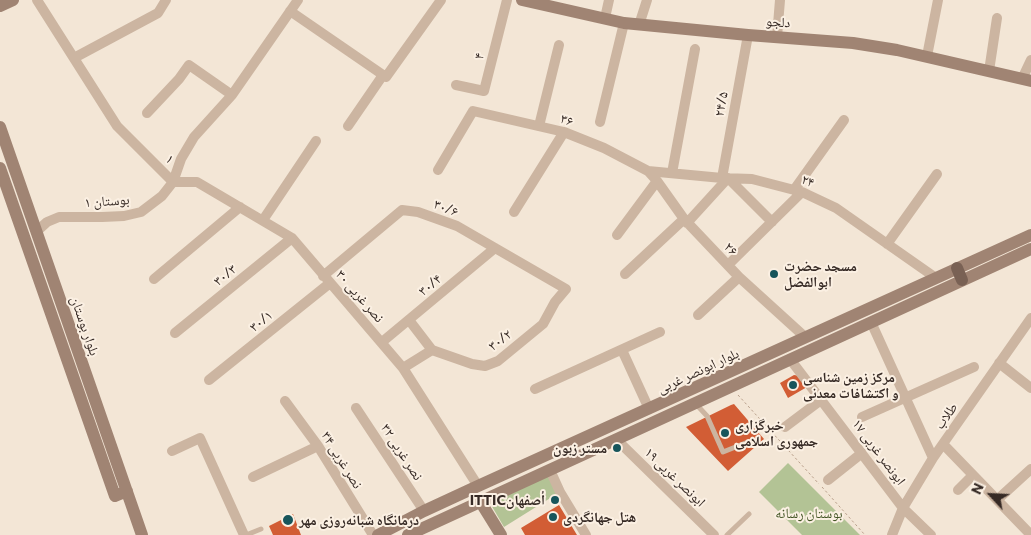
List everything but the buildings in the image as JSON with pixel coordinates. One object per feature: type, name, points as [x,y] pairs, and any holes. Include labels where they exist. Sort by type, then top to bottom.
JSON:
[{"type":"main road","name":"دلجو","points":[[522,0],[541,2],[639,25],[854,43],[927,56],[1027,80]]},
{"type":"main road","name":"بلوار بوستان","points":[[0,127],[121,494]]},
{"type":"main road","name":"بلوار بوستان","points":[[0,168],[121,494],[142,535]]},
{"type":"main road","name":"بلوار ابونصر غربی","points":[[408,535],[871,322],[1031,235]]},
{"type":"main road","name":"بلوار ابونصر غربی","points":[[378,535],[478,486],[936,278],[959,274],[1031,249]]},
{"type":"main road","points":[[480,502],[501,535]]},
{"type":"street","name":"۱","points":[[37,0],[117,126],[173,182],[181,159],[194,137],[232,95],[298,0]]},
{"type":"street","points":[[74,58],[158,13],[166,0]]},
{"type":"street","points":[[348,126],[441,0]]},
{"type":"street","name":"۴","points":[[456,85],[484,91],[507,0]]},
{"type":"street","points":[[605,18],[609,0]]},
{"type":"street","points":[[639,25],[648,0]]},
{"type":"street","points":[[777,37],[780,0]]},
{"type":"street","points":[[927,56],[934,1]]},
{"type":"street","points":[[290,11],[385,76]]},
{"type":"street","points":[[989,71],[997,18]]},
{"type":"street","points":[[600,122],[624,23]]},
{"type":"street","name":"۲۴/۵","points":[[725,178],[748,35]]},
{"type":"street","points":[[539,126],[559,45]]},
{"type":"street","points":[[672,173],[695,49]]},
{"type":"street","points":[[1027,80],[1031,60]]},
{"type":"street","points":[[148,114],[190,65],[232,95]]},
{"type":"street","name":"۳۶","points":[[438,170],[473,111],[564,132],[604,148],[648,171]]},
{"type":"street","points":[[728,266],[772,222],[798,191],[844,120]]},
{"type":"street","points":[[514,212],[564,132]]},
{"type":"street","points":[[263,220],[316,140]]},
{"type":"street","name":"۲۴","points":[[648,171],[752,179],[798,191],[836,208],[936,278]]},
{"type":"street","name":"۲۶","points":[[648,171],[685,221],[739,277],[805,338]]},
{"type":"street","points":[[887,244],[938,174]]},
{"type":"street","points":[[625,274],[685,221],[725,178],[772,222]]},
{"type":"street","points":[[617,235],[657,181]]},
{"type":"street","name":"نصر غربی ۳۰","points":[[173,182],[197,182],[292,238],[403,368],[478,486]]},
{"type":"street","name":"بوستان ۱","points":[[36,232],[47,222],[59,217],[124,216],[141,212],[162,196],[173,182]]},
{"type":"street","points":[[154,279],[240,207]]},
{"type":"street","name":"۳۰/۶","points":[[326,280],[402,210],[418,212],[457,226],[566,289]]},
{"type":"street","name":"۳۰/۳","points":[[175,333],[292,238]]},
{"type":"street","name":"۳۰/۴","points":[[382,342],[495,248]]},
{"type":"street","points":[[698,315],[739,277]]},
{"type":"street","name":"۳۰/۱","points":[[209,380],[326,280]]},
{"type":"street","name":"۳۰/۲","points":[[432,350],[472,364],[485,366],[498,361],[543,324],[555,302],[566,289]]},
{"type":"street","name":"طلاب","points":[[892,535],[903,508],[933,458],[1031,318]]},
{"type":"street","points":[[403,368],[432,350],[409,320]]},
{"type":"street","points":[[871,322],[933,458]]},
{"type":"street","points":[[535,389],[660,332]]},
{"type":"street","points":[[622,350],[649,409]]},
{"type":"street","name":"ابونصر غربی ۱۷","points":[[790,359],[903,508],[931,535]]},
{"type":"street","points":[[999,363],[1031,388]]},
{"type":"street","points":[[862,417],[974,367]]},
{"type":"street","points":[[785,427],[821,400]]},
{"type":"street","name":"نصر غربی ۳۴","points":[[285,401],[318,446],[372,535]]},
{"type":"street","name":"نصر غربی ۳۲","points":[[356,408],[424,512]]},
{"type":"street","points":[[172,451],[200,438],[245,535]]},
{"type":"street","name":"ابونصر غربی ۱۹","points":[[616,439],[714,535]]},
{"type":"street","points":[[943,444],[1031,534]]},
{"type":"street","points":[[253,477],[318,446]]},
{"type":"street","points":[[828,480],[862,453]]},
{"type":"street","points":[[997,500],[1031,469]]},
{"type":"street","points":[[550,470],[560,492],[586,535]]},
{"type":"street","points":[[958,490],[973,476]]},
{"type":"lane","points":[[695,403],[707,416],[724,452],[748,442]]},
{"type":"lane","points":[[728,535],[749,514]]},
{"type":"lane","points":[[245,535],[261,529]]},
{"type":"path","points":[[730,386],[865,535]]},
{"type":"green space","name":"بوستان رسانه","points":[[788,463],[860,535],[802,535],[759,492]]},
{"type":"green space","points":[[550,470],[560,492],[504,527],[487,498]]},
{"type":"place","name":"مسجد حضرت ابوالفضل","points":[[774,274]]},
{"type":"place","name":"مرکز زمین شناسی و اکتشافات معدنی","points":[[793,385]]},
{"type":"place","name":"خبرگزاری جمهوری اسلامی","points":[[725,433]]},
{"type":"place","name":"مستر زبون","points":[[617,448]]},
{"type":"place","name":"ITTICأصفهان","points":[[555,500]]},
{"type":"place","name":"هتل جهانگردی","points":[[553,517]]},
{"type":"place","name":"درمانگاه شبانه‌روزی مهر","points":[[288,520]]}]
